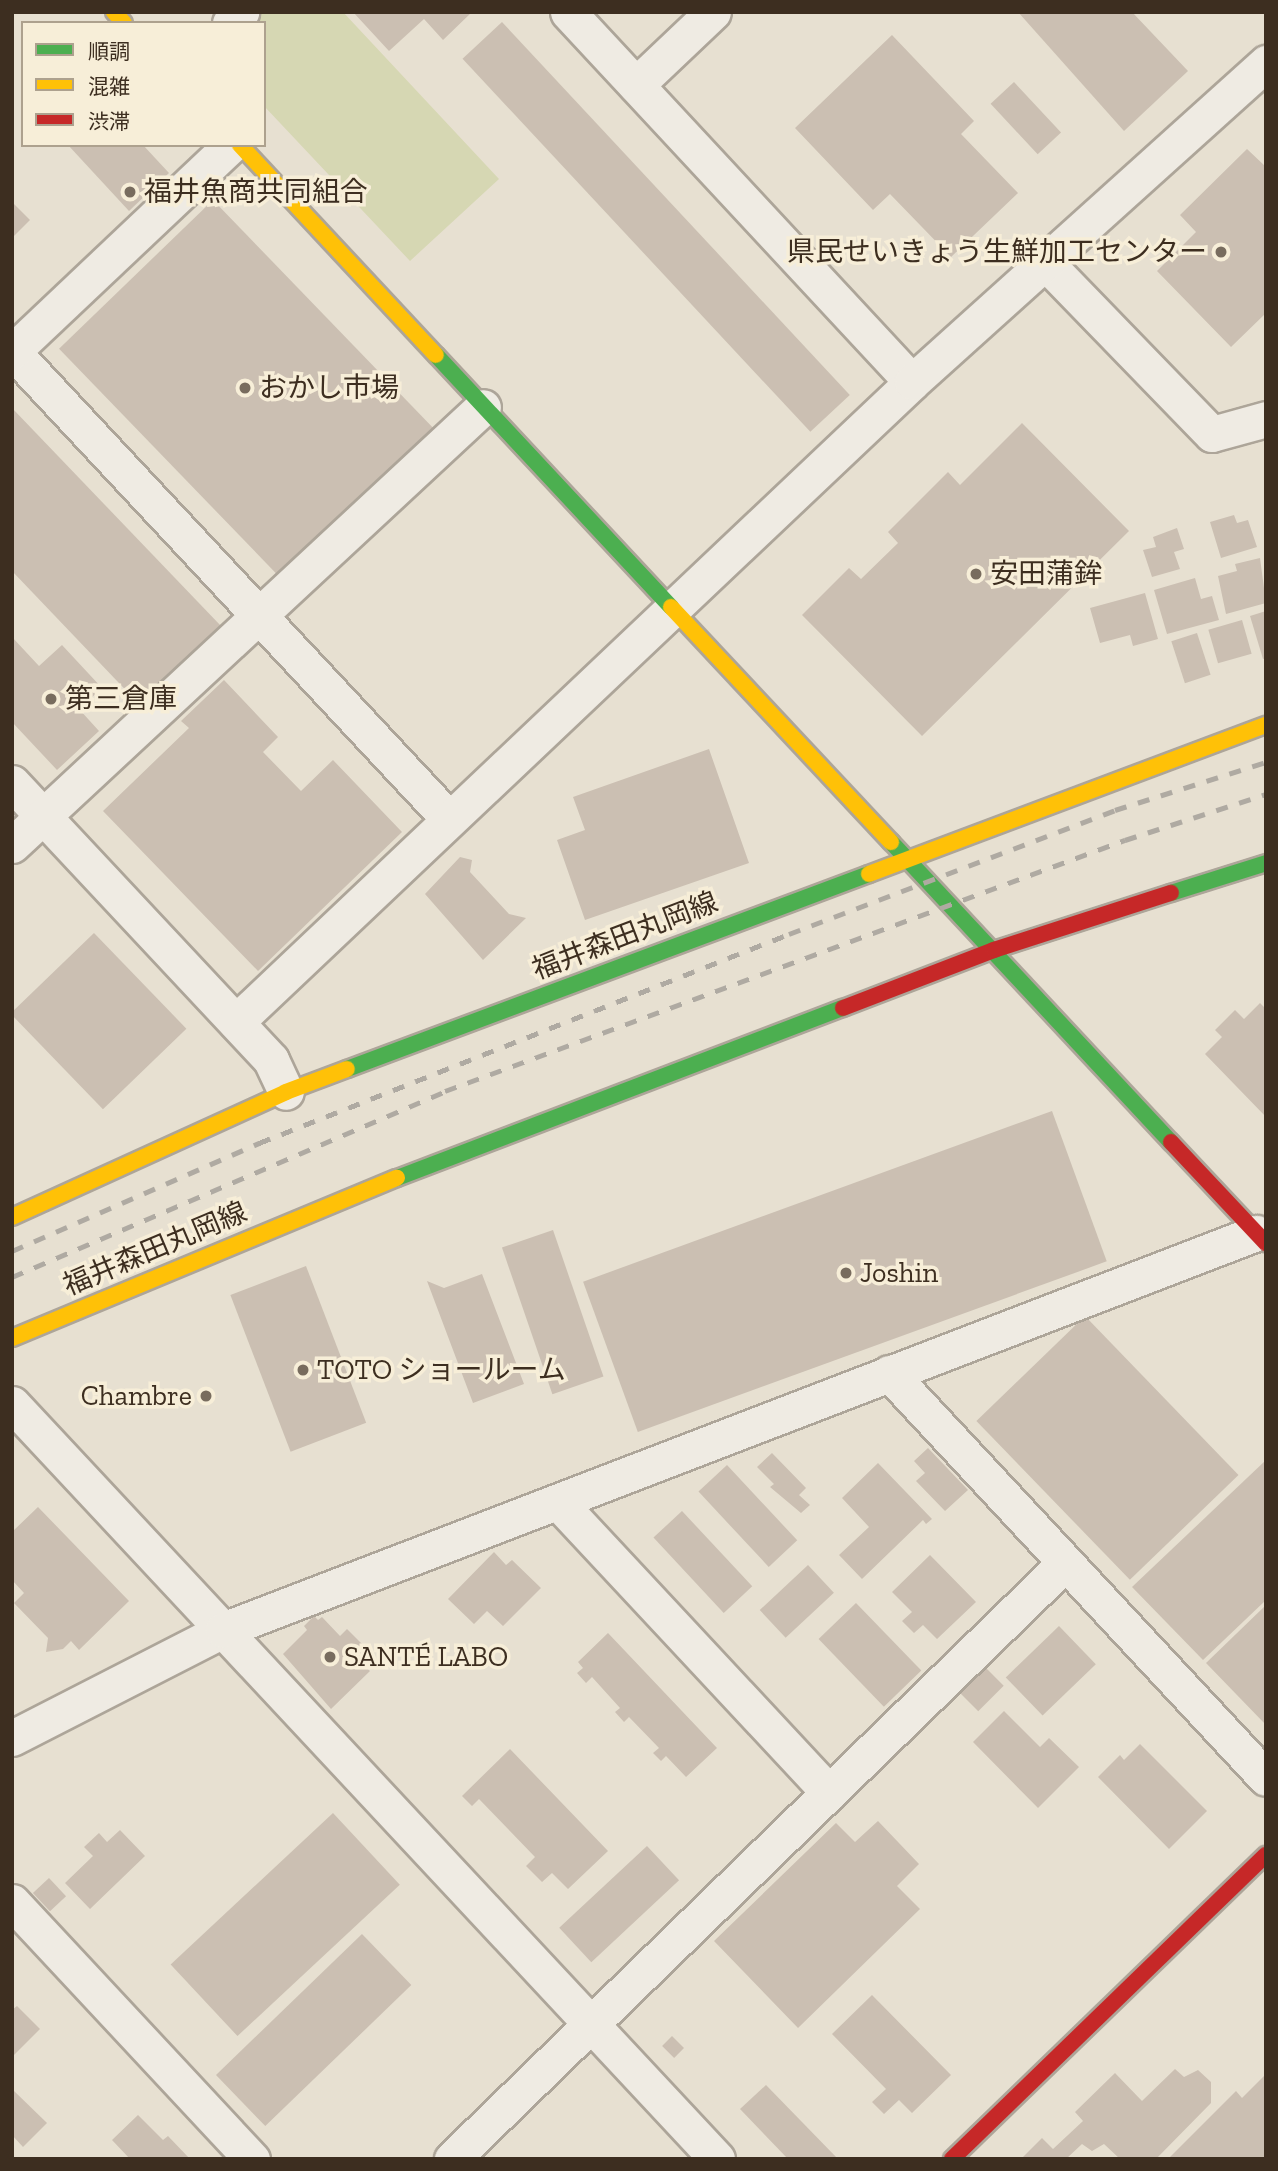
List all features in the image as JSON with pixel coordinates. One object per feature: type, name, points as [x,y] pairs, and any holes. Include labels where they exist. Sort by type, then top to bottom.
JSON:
[{"type":"main road","points":[[242,147],[672,609],[909,857],[1261,1238]]},
{"type":"main road","name":"福井森田丸岡線","points":[[12,1217],[286,1092],[1266,725]]},
{"type":"main road","name":"福井森田丸岡線","points":[[12,1338],[337,1201],[994,950],[1266,863]]},
{"type":"main road","points":[[952,2159],[1266,1855]]},
{"type":"street","points":[[568,12],[912,382]]},
{"type":"street","points":[[636,85],[713,12]]},
{"type":"street","points":[[236,1023],[912,382],[1266,63]]},
{"type":"street","points":[[229,147],[12,351],[449,819]]},
{"type":"street","points":[[1046,263],[1212,434],[1266,419]]},
{"type":"street","points":[[12,845],[483,407]]},
{"type":"street","points":[[12,783],[271,1060],[286,1092]]},
{"type":"street","points":[[12,1738],[223,1630],[559,1503],[889,1373],[1261,1238]]},
{"type":"street","points":[[889,1373],[1266,1778]]},
{"type":"street","points":[[12,1404],[717,2159]]},
{"type":"street","points":[[559,1503],[829,1793]]},
{"type":"street","points":[[452,2159],[1065,1563]]},
{"type":"street","points":[[12,1902],[252,2159]]},
{"type":"green space","points":[[259,12],[343,12],[499,179],[410,261],[266,108],[266,21],[249,21]]},
{"type":"building","points":[[353,12],[472,12],[443,40],[424,19],[389,51]]},
{"type":"building","points":[[1018,12],[1132,12],[1188,71],[1124,131]]},
{"type":"building","points":[[502,22],[850,395],[810,432],[463,59]]},
{"type":"building","points":[[892,35],[974,121],[961,134],[1018,193],[951,257],[890,194],[873,210],[795,128]]},
{"type":"building","points":[[1014,82],[1061,132],[1038,154],[991,104]]},
{"type":"building","name":"福井魚商共同組合","points":[[70,147],[145,147],[169,173],[129,211]]},
{"type":"building","name":"県民せいきょう生鮮加工センター","points":[[1247,149],[1266,167],[1266,313],[1231,347],[1157,271],[1196,232],[1180,215]]},
{"type":"building","name":"おかし市場","points":[[213,200],[433,428],[279,577],[59,349]]},
{"type":"building","points":[[12,202],[30,220],[12,238]]},
{"type":"building","points":[[12,408],[221,626],[139,704],[12,571]]},
{"type":"building","name":"安田蒲鉾","points":[[1022,423],[1129,531],[922,736],[802,615],[849,568],[861,579],[898,543],[888,532],[948,472],[960,485]]},
{"type":"building","points":[[1234,515],[1237,523],[1248,520],[1257,547],[1221,558],[1210,522]]},
{"type":"building","points":[[1177,528],[1184,549],[1174,552],[1180,569],[1152,577],[1143,550],[1156,547],[1153,537]]},
{"type":"building","points":[[1260,558],[1266,603],[1226,614],[1218,576],[1237,571],[1235,564]]},
{"type":"building","points":[[1195,578],[1201,599],[1212,596],[1219,620],[1167,634],[1154,590]]},
{"type":"building","points":[[1145,593],[1158,639],[1133,646],[1130,635],[1100,643],[1090,608]]},
{"type":"building","points":[[1266,611],[1266,658],[1263,659],[1250,616]]},
{"type":"building","points":[[1242,620],[1252,654],[1218,663],[1208,630]]},
{"type":"building","points":[[1197,633],[1211,675],[1185,683],[1171,641]]},
{"type":"building","name":"第三倉庫","points":[[12,637],[39,666],[62,645],[102,688],[79,709],[99,731],[57,770],[12,722]]},
{"type":"building","points":[[224,680],[278,737],[263,752],[301,791],[333,760],[402,832],[258,971],[103,811],[189,728],[181,721]]},
{"type":"building","points":[[709,749],[749,863],[585,920],[557,840],[585,830],[573,797]]},
{"type":"building","points":[[460,857],[472,860],[470,872],[509,914],[526,918],[483,960],[425,894]]},
{"type":"building","points":[[94,933],[186,1029],[103,1109],[12,1015]]},
{"type":"building","points":[[1260,1003],[1266,1009],[1266,1117],[1205,1054],[1222,1037],[1215,1030],[1235,1010],[1244,1019]]},
{"type":"building","name":"Joshin","points":[[1052,1111],[1107,1261],[638,1432],[583,1282]]},
{"type":"building","points":[[553,1230],[603,1377],[552,1394],[502,1248]]},
{"type":"building","points":[[306,1266],[366,1423],[291,1452],[230,1295]]},
{"type":"building","points":[[482,1274],[524,1384],[473,1403],[427,1281],[444,1288]]},
{"type":"building","points":[[1085,1316],[1239,1475],[1130,1580],[976,1421]]},
{"type":"building","points":[[928,1448],[968,1490],[945,1511],[916,1481],[925,1473],[914,1461]]},
{"type":"building","points":[[772,1453],[806,1488],[799,1495],[810,1505],[801,1513],[770,1487],[774,1484],[757,1467]]},
{"type":"building","points":[[1266,1460],[1266,1600],[1203,1660],[1132,1587]]},
{"type":"building","points":[[878,1463],[932,1519],[926,1524],[923,1520],[862,1579],[839,1555],[869,1527],[842,1498]]},
{"type":"building","points":[[727,1465],[797,1540],[769,1567],[698,1492]]},
{"type":"building","points":[[38,1507],[129,1601],[79,1650],[71,1641],[63,1649],[46,1652],[48,1638],[14,1603],[24,1593],[12,1580],[12,1532]]},
{"type":"building","points":[[682,1511],[752,1586],[724,1613],[653,1538]]},
{"type":"building","points":[[494,1552],[506,1565],[512,1560],[541,1588],[503,1626],[487,1611],[474,1624],[448,1599]]},
{"type":"building","points":[[930,1555],[976,1602],[937,1639],[923,1625],[914,1633],[902,1621],[912,1612],[892,1592]]},
{"type":"building","points":[[808,1565],[834,1593],[786,1638],[760,1610]]},
{"type":"building","points":[[856,1603],[921,1671],[884,1707],[819,1639]]},
{"type":"building","points":[[1266,1605],[1266,1725],[1206,1663]]},
{"type":"building","points":[[314,1616],[318,1620],[322,1617],[340,1636],[347,1629],[371,1653],[361,1662],[370,1671],[331,1709],[283,1654],[307,1630],[304,1626]]},
{"type":"building","points":[[1059,1626],[1096,1664],[1043,1716],[1006,1677]]},
{"type":"building","points":[[608,1633],[717,1748],[686,1777],[666,1756],[661,1761],[653,1753],[659,1748],[629,1717],[624,1722],[615,1712],[620,1708],[592,1677],[586,1683],[577,1673],[583,1668],[578,1662]]},
{"type":"building","points":[[986,1668],[1004,1686],[978,1711],[961,1693]]},
{"type":"building","points":[[1004,1711],[1040,1747],[1049,1738],[1079,1767],[1038,1808],[973,1742]]},
{"type":"building","points":[[1140,1744],[1207,1811],[1169,1849],[1098,1777],[1120,1755],[1124,1760]]},
{"type":"building","points":[[510,1749],[608,1851],[568,1889],[552,1873],[542,1882],[526,1866],[535,1857],[479,1799],[472,1806],[462,1796]]},
{"type":"building","points":[[333,1813],[400,1885],[237,2036],[171,1964]]},
{"type":"building","points":[[878,1821],[919,1864],[897,1886],[920,1909],[798,2028],[714,1941],[836,1823],[855,1842]]},
{"type":"building","points":[[120,1830],[145,1856],[90,1909],[65,1883],[93,1856],[84,1847],[99,1833],[107,1842]]},
{"type":"building","points":[[647,1846],[679,1880],[591,1962],[559,1928]]},
{"type":"building","points":[[49,1878],[66,1896],[50,1911],[33,1893]]},
{"type":"building","points":[[362,1934],[411,1985],[265,2126],[216,2075]]},
{"type":"building","points":[[872,1995],[951,2075],[912,2113],[899,2100],[884,2114],[872,2102],[886,2089],[832,2034]]},
{"type":"building","points":[[17,2006],[40,2029],[12,2057],[12,2010]]},
{"type":"building","points":[[672,2036],[684,2048],[674,2058],[662,2046]]},
{"type":"building","points":[[1175,2069],[1184,2077],[1198,2070],[1211,2082],[1211,2103],[1156,2159],[1120,2159],[1104,2144],[1092,2151],[1082,2144],[1066,2159],[1021,2159],[1042,2138],[1053,2149],[1083,2121],[1075,2112],[1115,2073],[1142,2101]]},
{"type":"building","points":[[1266,2074],[1266,2159],[1168,2159],[1236,2091],[1242,2098]]},
{"type":"building","points":[[766,2085],[838,2159],[788,2159],[740,2109]]},
{"type":"building","points":[[12,2089],[47,2123],[23,2147],[12,2135]]},
{"type":"building","points":[[138,2115],[163,2140],[168,2136],[190,2159],[130,2159],[112,2140]]},
{"type":"railway","points":[[12,1251],[259,1143],[789,934],[1115,810],[1266,762]]},
{"type":"railway","points":[[12,1277],[445,1091],[1125,840],[1266,794]]},
{"type":"traffic: fast","points":[[436,355],[671,607]]},
{"type":"traffic: fast","points":[[891,842],[1171,1142]]},
{"type":"traffic: fast","points":[[1171,893],[1266,863]]},
{"type":"traffic: fast","points":[[347,1069],[869,874]]},
{"type":"traffic: fast","points":[[397,1178],[843,1008]]},
{"type":"traffic: slow","points":[[114,12],[122,21]]},
{"type":"traffic: slow","points":[[242,147],[436,355]]},
{"type":"traffic: slow","points":[[671,607],[891,842]]},
{"type":"traffic: slow","points":[[869,874],[1266,725]]},
{"type":"traffic: slow","points":[[12,1217],[286,1092],[347,1069]]},
{"type":"traffic: slow","points":[[12,1338],[397,1178]]},
{"type":"traffic: jam","points":[[843,1008],[994,950],[1171,893]]},
{"type":"traffic: jam","points":[[1171,1142],[1266,1243]]},
{"type":"traffic: jam","points":[[952,2159],[1266,1855]]},
{"type":"place","name":"福井魚商共同組合","points":[[130,192]]},
{"type":"place","name":"県民せいきょう生鮮加工センター","points":[[1221,252]]},
{"type":"place","name":"おかし市場","points":[[245,388]]},
{"type":"place","name":"安田蒲鉾","points":[[976,574]]},
{"type":"place","name":"第三倉庫","points":[[51,699]]},
{"type":"place","name":"Joshin","points":[[846,1273]]},
{"type":"place","name":"TOTO ショールーム","points":[[303,1370]]},
{"type":"place","name":"Chambre","points":[[206,1396]]},
{"type":"place","name":"SANTÉ LABO","points":[[330,1657]]}]
